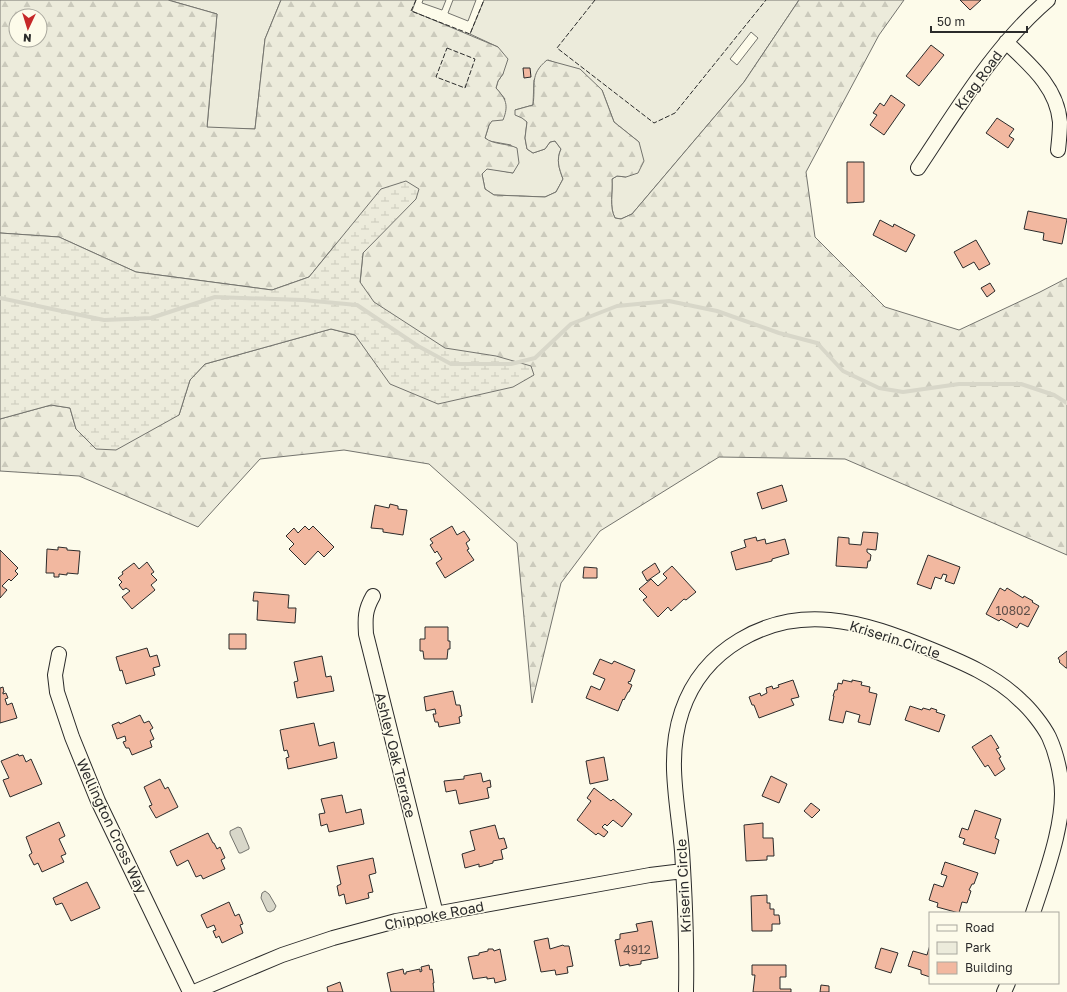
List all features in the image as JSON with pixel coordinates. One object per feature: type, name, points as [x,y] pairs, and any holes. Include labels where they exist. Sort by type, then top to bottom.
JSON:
[{"type":"street","name":"Krag Road","points":[[918,168],[983,72],[1006,42],[1048,0]]},
{"type":"street","points":[[1006,42],[1038,73],[1054,98],[1060,124],[1058,150]]},
{"type":"street","name":"Ashley Oak Terrace","points":[[373,596],[367,607],[365,621],[366,634],[436,914]]},
{"type":"street","name":"Kriserin Circle","points":[[686,992],[687,955],[682,850],[673,771],[677,729],[683,708],[694,686],[706,668],[717,656],[743,638],[763,629],[784,623],[806,620],[828,620],[846,622],[867,627],[910,641],[951,658],[991,678],[1021,700],[1048,736],[1057,760],[1062,783],[1060,821],[1033,912]]},
{"type":"street","name":"Wellington Cross Way","points":[[59,654],[55,675],[57,692],[72,736],[98,801],[190,992]]},
{"type":"street","name":"Chippoke Road","points":[[194,992],[282,955],[333,938],[396,921],[682,871]]},
{"type":"green space","points":[[0,0],[168,0],[217,14],[207,127],[255,129],[265,39],[281,0],[416,0],[412,11],[498,47],[508,59],[496,88],[506,102],[505,115],[503,120],[492,121],[489,125],[485,138],[492,142],[517,148],[519,163],[513,173],[487,169],[482,174],[485,189],[494,195],[545,197],[556,192],[563,179],[558,160],[561,149],[555,141],[550,142],[545,149],[533,153],[527,149],[525,138],[527,122],[515,115],[515,110],[533,105],[535,75],[541,65],[547,60],[580,69],[602,90],[614,122],[639,142],[644,161],[638,173],[626,177],[617,176],[612,179],[613,214],[615,218],[621,219],[632,214],[744,82],[799,0],[904,0],[879,35],[806,172],[815,237],[885,307],[959,330],[1067,278],[1067,555],[845,459],[719,457],[600,531],[561,583],[532,703],[517,543],[429,464],[344,450],[260,459],[198,527],[79,476],[0,471],[0,419],[51,405],[70,408],[76,429],[179,415],[190,380],[205,364],[331,329],[355,335],[363,253],[335,245],[309,277],[272,290],[136,272],[59,237],[0,233]]},
{"type":"green space","points":[[168,0],[281,0],[265,39],[255,129],[207,128],[217,14]]},
{"type":"green space","points":[[423,0],[446,0],[442,10],[422,3]]},
{"type":"green space","points":[[453,0],[476,0],[468,21],[448,13]]},
{"type":"green space","points":[[484,0],[799,0],[744,82],[632,214],[621,219],[615,218],[613,214],[612,179],[617,176],[626,177],[639,142],[614,122],[602,90],[556,63],[548,60],[534,80],[533,105],[515,110],[527,122],[525,138],[527,149],[533,153],[545,149],[550,142],[555,141],[561,149],[558,160],[563,179],[556,192],[545,197],[494,195],[485,189],[482,174],[487,168],[513,173],[511,145],[489,141],[485,138],[489,125],[505,99],[496,88],[498,81],[503,74],[498,47],[470,34]],"holes":[[[751,32],[758,38],[737,65],[730,59]]]},
{"type":"green space","points":[[406,181],[419,189],[416,199],[363,253],[360,282],[374,302],[445,348],[496,356],[531,366],[534,375],[513,387],[438,404],[390,384],[355,335],[331,329],[205,364],[190,380],[179,415],[116,450],[96,449],[76,429],[70,408],[51,405],[0,419],[0,233],[59,237],[136,272],[272,290],[309,277],[381,189]]},
{"type":"shaded area","points":[[238,827],[241,828],[249,847],[249,849],[241,853],[239,853],[230,834],[230,831]]},
{"type":"shaded area","points":[[265,891],[269,894],[276,906],[274,910],[270,912],[267,911],[261,898],[262,893]]},
{"type":"building","points":[[960,0],[981,0],[970,10]]},
{"type":"building","points":[[931,45],[944,55],[919,86],[906,76]]},
{"type":"building","points":[[523,68],[530,68],[531,77],[524,78]]},
{"type":"building","points":[[891,95],[905,105],[884,135],[870,125],[877,115],[873,113],[880,103],[884,106]]},
{"type":"building","points":[[997,118],[1014,129],[1009,136],[1014,139],[1008,148],[986,133]]},
{"type":"building","points":[[847,162],[864,162],[864,202],[847,203]]},
{"type":"building","points":[[1028,211],[1067,219],[1062,244],[1043,240],[1044,233],[1024,229]]},
{"type":"building","points":[[880,220],[893,227],[894,224],[915,235],[906,252],[873,235]]},
{"type":"building","points":[[976,240],[990,264],[979,270],[974,262],[963,268],[954,252]]},
{"type":"building","points":[[990,283],[995,291],[987,297],[981,288]]},
{"type":"building","points":[[782,485],[787,501],[762,509],[757,493]]},
{"type":"building","points":[[390,504],[398,506],[398,509],[407,510],[403,535],[383,532],[383,529],[371,528],[375,505],[389,508]]},
{"type":"building","points":[[305,526],[309,530],[313,526],[334,547],[324,557],[318,551],[305,565],[289,549],[294,544],[286,536],[294,528],[298,533]]},
{"type":"building","points":[[452,526],[457,535],[464,531],[470,540],[466,543],[469,549],[467,550],[474,560],[445,578],[436,563],[442,559],[437,551],[435,553],[430,545],[433,543],[430,539]]},
{"type":"building","points":[[863,532],[878,533],[876,550],[867,549],[867,552],[871,555],[867,568],[836,566],[838,537],[849,538],[849,544],[861,545]]},
{"type":"building","points":[[756,537],[757,541],[765,539],[766,544],[785,539],[789,554],[772,559],[772,561],[736,570],[731,552],[746,547],[744,540]]},
{"type":"building","points":[[58,547],[67,548],[67,550],[80,551],[78,574],[59,574],[59,577],[54,577],[54,573],[46,573],[47,549],[58,550]]},
{"type":"building","points":[[0,550],[18,568],[15,571],[18,574],[11,581],[9,579],[2,586],[7,590],[0,598]]},
{"type":"building","points":[[928,555],[960,567],[954,584],[945,581],[947,575],[943,574],[941,579],[935,577],[931,589],[917,584]]},
{"type":"building","points":[[147,562],[154,572],[151,574],[157,580],[151,585],[155,590],[132,609],[122,597],[130,591],[126,588],[123,590],[119,585],[122,582],[118,578],[123,574],[122,572],[134,563],[139,569]]},
{"type":"building","points":[[655,563],[660,572],[647,581],[642,572]]},
{"type":"building","points":[[672,566],[696,592],[686,600],[684,599],[671,611],[668,607],[658,617],[643,600],[647,597],[639,589],[651,579],[658,586],[667,578],[663,574]]},
{"type":"building","points":[[584,567],[597,568],[597,578],[583,578]]},
{"type":"building","points":[[1000,588],[1005,591],[1007,588],[1023,598],[1024,596],[1033,601],[1032,602],[1039,606],[1028,627],[1020,623],[1017,628],[1001,619],[999,621],[986,614]]},
{"type":"building","points":[[254,592],[289,595],[288,608],[296,608],[295,623],[257,620],[258,601],[253,601]]},
{"type":"building","points":[[425,627],[448,627],[448,641],[450,641],[450,649],[448,649],[447,659],[424,659],[423,651],[420,651],[420,639],[425,639]]},
{"type":"building","points":[[229,634],[246,634],[246,649],[229,649]]},
{"type":"building","points":[[147,648],[150,657],[157,655],[160,666],[153,668],[155,675],[126,684],[116,657]]},
{"type":"building","points":[[1067,651],[1066,668],[1059,662],[1060,661],[1058,658]]},
{"type":"building","points":[[322,656],[326,677],[331,676],[334,691],[297,698],[294,682],[298,681],[294,662]]},
{"type":"building","points":[[600,659],[612,664],[614,661],[635,670],[630,682],[629,681],[628,683],[632,685],[624,700],[623,699],[618,711],[586,698],[591,686],[600,690],[605,679],[593,674]]},
{"type":"building","points":[[793,680],[799,697],[791,699],[794,705],[759,718],[749,697],[760,693],[761,696],[767,693],[766,688],[772,686],[773,689],[779,687],[778,685]]},
{"type":"building","points":[[843,680],[862,682],[861,685],[870,687],[869,692],[877,694],[870,725],[858,722],[860,715],[846,711],[843,723],[829,720],[835,690],[837,690],[838,683],[842,684]]},
{"type":"building","points":[[3,687],[3,694],[6,693],[8,698],[5,699],[7,705],[12,703],[17,718],[0,723],[0,688]]},
{"type":"building","points":[[453,691],[456,705],[460,705],[462,716],[459,717],[460,723],[439,727],[438,722],[435,722],[433,714],[436,714],[435,709],[426,711],[424,697]]},
{"type":"building","points":[[910,706],[922,710],[923,708],[930,710],[931,708],[937,710],[936,712],[945,715],[939,732],[905,720]]},
{"type":"building","points":[[140,715],[144,723],[149,721],[153,728],[150,730],[154,739],[150,741],[152,747],[132,755],[129,748],[126,748],[123,742],[126,741],[125,736],[117,739],[112,725],[119,722],[120,724]]},
{"type":"building","points":[[314,723],[319,746],[334,742],[337,758],[288,769],[286,758],[289,757],[287,750],[284,751],[280,730]]},
{"type":"building","points":[[991,735],[999,748],[996,749],[1001,757],[999,758],[1005,769],[995,776],[988,765],[985,767],[972,747]]},
{"type":"building","points":[[18,754],[19,756],[23,755],[26,762],[31,759],[42,784],[10,797],[3,780],[9,778],[1,761]]},
{"type":"building","points":[[604,757],[608,780],[590,784],[586,761]]},
{"type":"building","points":[[481,773],[483,782],[490,780],[491,787],[487,788],[489,798],[459,804],[456,790],[446,792],[444,781],[464,779],[464,776]]},
{"type":"building","points":[[771,776],[787,784],[779,803],[762,796]]},
{"type":"building","points":[[160,779],[165,789],[168,787],[178,807],[156,818],[149,806],[152,805],[144,787]]},
{"type":"building","points":[[594,788],[611,801],[613,799],[632,814],[622,827],[613,820],[607,826],[605,824],[602,827],[608,832],[604,837],[598,833],[596,835],[577,820],[591,801],[587,798]]},
{"type":"building","points":[[342,795],[346,813],[361,809],[364,824],[329,832],[327,824],[321,826],[319,814],[325,813],[321,799]]},
{"type":"building","points":[[811,803],[820,810],[812,818],[804,811]]},
{"type":"building","points":[[975,810],[1001,819],[995,838],[999,840],[995,854],[963,844],[965,839],[959,837],[962,828],[968,830]]},
{"type":"building","points":[[59,822],[65,836],[59,839],[66,854],[61,856],[64,862],[42,872],[38,863],[34,865],[29,855],[32,853],[26,837]]},
{"type":"building","points":[[763,823],[763,838],[773,838],[774,856],[767,856],[767,860],[746,861],[744,825]]},
{"type":"building","points":[[495,825],[499,839],[504,838],[507,848],[501,850],[503,859],[493,861],[493,863],[479,867],[479,864],[465,868],[462,854],[475,850],[470,831]]},
{"type":"building","points":[[208,833],[217,849],[220,847],[225,858],[221,860],[225,869],[203,879],[201,875],[196,877],[188,860],[177,866],[170,851]]},
{"type":"building","points":[[373,858],[376,873],[369,875],[373,892],[368,893],[369,898],[346,904],[344,894],[339,896],[337,886],[341,884],[337,866]]},
{"type":"building","points":[[945,862],[978,873],[974,884],[972,884],[969,890],[971,891],[967,903],[962,902],[959,912],[937,907],[938,903],[929,900],[934,884],[943,887],[947,876],[941,874]]},
{"type":"building","points":[[87,882],[100,908],[71,921],[62,903],[56,905],[53,898]]},
{"type":"building","points":[[767,895],[767,903],[770,903],[770,909],[774,909],[774,915],[779,915],[780,924],[772,924],[772,931],[752,931],[751,896]]},
{"type":"building","points":[[229,902],[235,916],[239,914],[243,924],[240,925],[243,933],[222,943],[219,936],[216,938],[213,931],[216,930],[214,925],[207,928],[201,915]]},
{"type":"building","points":[[652,921],[658,958],[641,961],[641,964],[620,966],[615,940],[620,939],[620,934],[638,931],[636,924]]},
{"type":"building","points":[[548,938],[550,949],[563,945],[569,946],[573,966],[567,967],[568,973],[556,975],[555,970],[541,972],[534,941]]},
{"type":"building","points":[[881,948],[898,953],[891,973],[875,968]]},
{"type":"building","points":[[929,948],[929,977],[921,974],[921,970],[908,966],[913,951],[927,955]]},
{"type":"building","points":[[488,949],[493,949],[494,951],[500,949],[506,980],[495,983],[494,978],[487,979],[487,977],[473,979],[468,957],[479,955],[479,953],[488,951]]},
{"type":"building","points":[[429,965],[430,970],[432,969],[434,992],[391,992],[387,973],[403,969],[404,974],[406,974],[406,972],[420,969],[420,972],[422,971],[421,967]]},
{"type":"building","points":[[752,965],[786,965],[786,977],[780,977],[780,989],[791,989],[791,992],[753,992],[755,975],[752,975]]},
{"type":"building","points":[[340,982],[343,992],[328,992],[327,987]]},
{"type":"building","points":[[821,985],[829,986],[829,992],[820,992]]},
{"type":"waterway","points":[[0,298],[104,320],[151,318],[215,297],[303,300],[357,305],[418,346],[451,364],[511,364],[535,358],[571,324],[617,306],[669,301],[717,311],[779,333],[817,343],[843,371],[879,388],[903,392],[959,384],[1021,384],[1054,395],[1067,403]]},
{"type":"fence","points":[[416,0],[411,11],[470,34],[484,0]]},
{"type":"fence","points":[[595,0],[557,48],[654,123],[675,113],[766,0]]},
{"type":"fence","points":[[447,48],[475,59],[465,88],[436,77],[447,48]]}]
